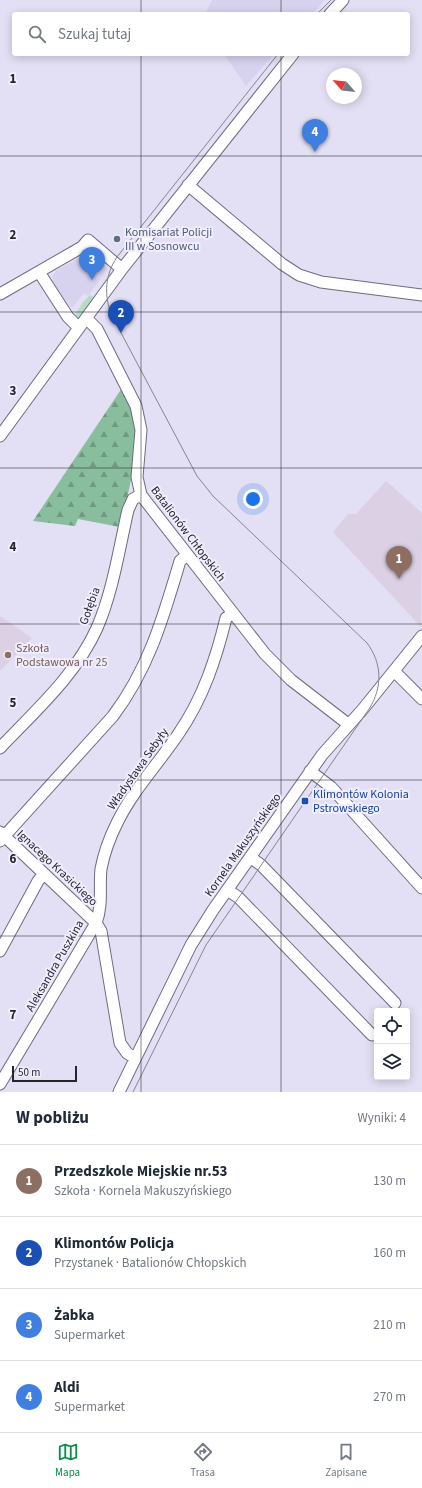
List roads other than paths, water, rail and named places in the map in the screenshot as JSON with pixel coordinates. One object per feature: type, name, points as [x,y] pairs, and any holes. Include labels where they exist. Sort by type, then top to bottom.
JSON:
[{"type":"street","points":[[332,12],[342,0]]},
{"type":"street","points":[[0,436],[122,269],[291,56]]},
{"type":"street","points":[[188,185],[282,264],[299,275],[326,283],[422,295]]},
{"type":"street","points":[[0,294],[82,247],[88,240],[122,269]]},
{"type":"street","points":[[39,272],[68,317],[79,328]]},
{"type":"street","name":"Batalionów Chłopskich","points":[[86,318],[97,329],[136,406],[141,430],[137,477],[141,495],[232,614],[265,654],[291,680],[348,724]]},
{"type":"street","name":"Gołębia","points":[[0,748],[61,683],[87,646],[104,610],[128,510],[134,499],[141,495]]},
{"type":"street","points":[[1,836],[113,716],[127,698],[142,672],[154,644],[180,561],[187,555]]},
{"type":"street","name":"Władysława Sebyły","points":[[96,923],[99,914],[101,869],[115,828],[124,810],[195,708],[208,679],[226,618],[232,614]]},
{"type":"street","name":"Kornela Makuszyńskiego","points":[[119,1092],[191,945],[227,890],[310,771],[422,636]]},
{"type":"street","points":[[394,671],[422,699]]},
{"type":"street","points":[[310,771],[331,787],[422,888]]},
{"type":"street","name":"Ignacego Krasickiego","points":[[1,836],[96,923]]},
{"type":"street","points":[[250,857],[261,865],[395,1003]]},
{"type":"street","points":[[0,951],[38,880],[44,874]]},
{"type":"street","points":[[227,890],[238,897],[372,1035]]},
{"type":"street","points":[[96,923],[101,931],[120,1043],[127,1054],[135,1058]]},
{"type":"street","name":"Aleksandra Puszkina","points":[[0,1084],[96,923]]},
{"type":"tram line","points":[[319,12],[331,0]]},
{"type":"tram line","points":[[133,1092],[206,945],[369,709],[377,692],[379,675],[378,667],[376,659],[367,643],[213,496],[197,476],[111,314],[107,299],[108,278],[117,257],[276,56]]},
{"type":"place","name":"Aldi","points":[[315,152]]},
{"type":"place","name":"Komisariat Policji III w Sosnowcu","points":[[117,239]]},
{"type":"place","name":"Żabka","points":[[92,280]]},
{"type":"place","name":"Klimontów Policja","points":[[121,333]]},
{"type":"place","name":"Przedszkole Miejskie nr.53","points":[[399,579]]},
{"type":"place","name":"Szkoła Podstawowa nr 25","points":[[8,655]]},
{"type":"place","name":"Klimontów Kolonia Pstrowskiego","points":[[305,801]]}]
